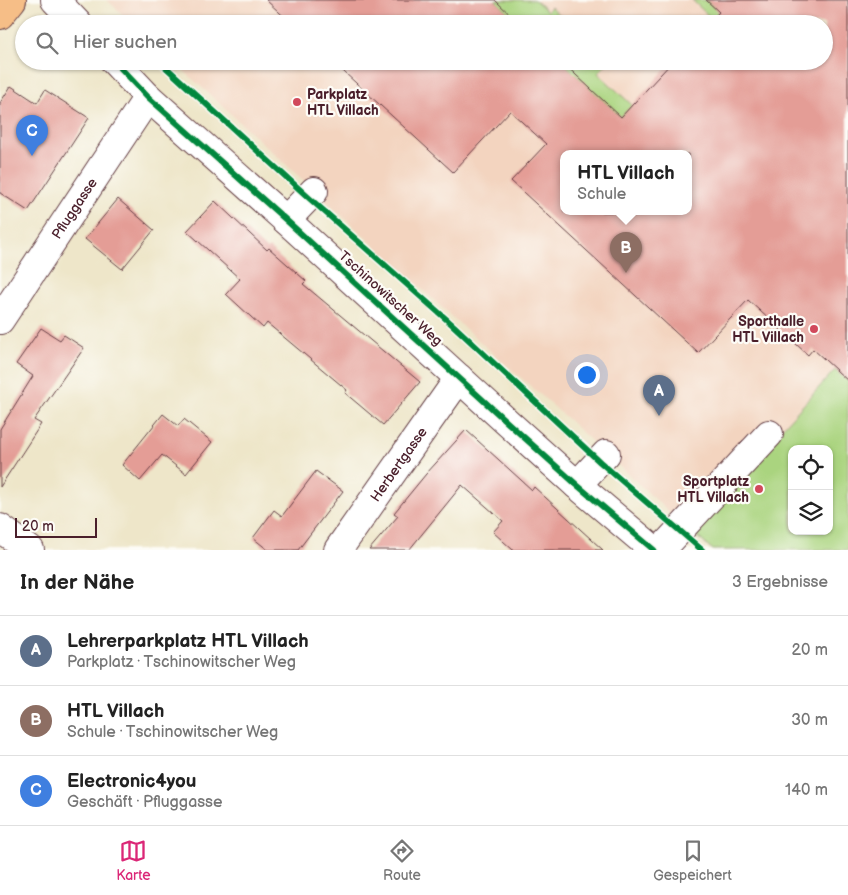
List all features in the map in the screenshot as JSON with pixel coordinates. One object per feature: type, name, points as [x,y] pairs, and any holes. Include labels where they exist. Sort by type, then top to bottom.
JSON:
[{"type":"main road","points":[[0,15],[12,0]]},
{"type":"street","points":[[55,0],[69,15]]},
{"type":"street","name":"Tschinowitscher Weg","points":[[122,70],[148,97],[577,485],[654,550]]},
{"type":"street","name":"Pfluggasse","points":[[0,320],[148,97]]},
{"type":"street","points":[[286,220],[314,191]]},
{"type":"street","name":"Herbertgasse","points":[[338,550],[459,378]]},
{"type":"street","points":[[661,550],[769,434]]},
{"type":"street","points":[[577,485],[606,454]]},
{"type":"street","points":[[0,528],[30,550]]},
{"type":"shaded area","points":[[107,0],[848,0],[848,381],[835,370],[689,530],[461,325],[183,70],[833,70],[833,15],[123,15]]},
{"type":"green space","points":[[495,0],[535,0],[547,11],[551,7],[559,15],[511,15]]},
{"type":"green space","points":[[692,0],[706,0],[719,12],[716,15],[708,15]]},
{"type":"green space","points":[[571,70],[601,70],[598,73],[632,105],[621,117]]},
{"type":"green space","name":"Sportplatz HTL Villach","points":[[835,370],[848,381],[848,550],[713,550],[689,530]]},
{"type":"building","points":[[266,0],[495,0],[511,15],[282,15]]},
{"type":"building","points":[[706,0],[848,0],[848,381],[813,349],[808,355],[748,300],[698,353],[511,181],[546,144],[510,111],[453,172],[342,70],[571,70],[621,117],[665,70],[833,70],[833,15],[716,15],[719,12]]},
{"type":"building","points":[[11,86],[37,103],[45,90],[89,118],[28,211],[0,193],[0,103]]},
{"type":"building","points":[[118,199],[154,230],[122,269],[85,239]]},
{"type":"building","points":[[215,201],[267,250],[269,248],[306,281],[303,284],[420,382],[383,425],[345,393],[347,390],[267,323],[263,328],[226,294],[240,279],[187,231]]},
{"type":"building","points":[[41,328],[60,340],[64,335],[84,348],[34,420],[41,424],[0,487],[0,429],[33,376],[16,364]]},
{"type":"building","points":[[163,414],[178,426],[184,419],[212,442],[186,474],[162,455],[140,481],[122,465]]},
{"type":"building","points":[[466,430],[532,490],[534,487],[603,550],[513,550],[493,532],[503,521],[462,485],[409,550],[369,550],[398,516],[394,513]]},
{"type":"building","points":[[316,471],[343,491],[298,550],[268,550],[253,538],[274,510],[282,516]]},
{"type":"cycle path","points":[[122,70],[148,97],[507,422],[577,485],[654,550]]},
{"type":"cycle path","points":[[169,70],[308,197],[454,326],[600,462],[702,550]]},
{"type":"place","name":"Parkplatz HTL Villach","points":[[297,102]]},
{"type":"place","name":"Electronic4you","points":[[32,156]]},
{"type":"place","name":"HTL Villach","points":[[626,273]]},
{"type":"place","name":"Sporthalle HTL Villach","points":[[814,329]]},
{"type":"place","name":"Lehrerparkplatz HTL Villach","points":[[659,416]]},
{"type":"place","name":"Sportplatz HTL Villach","points":[[759,489]]}]
